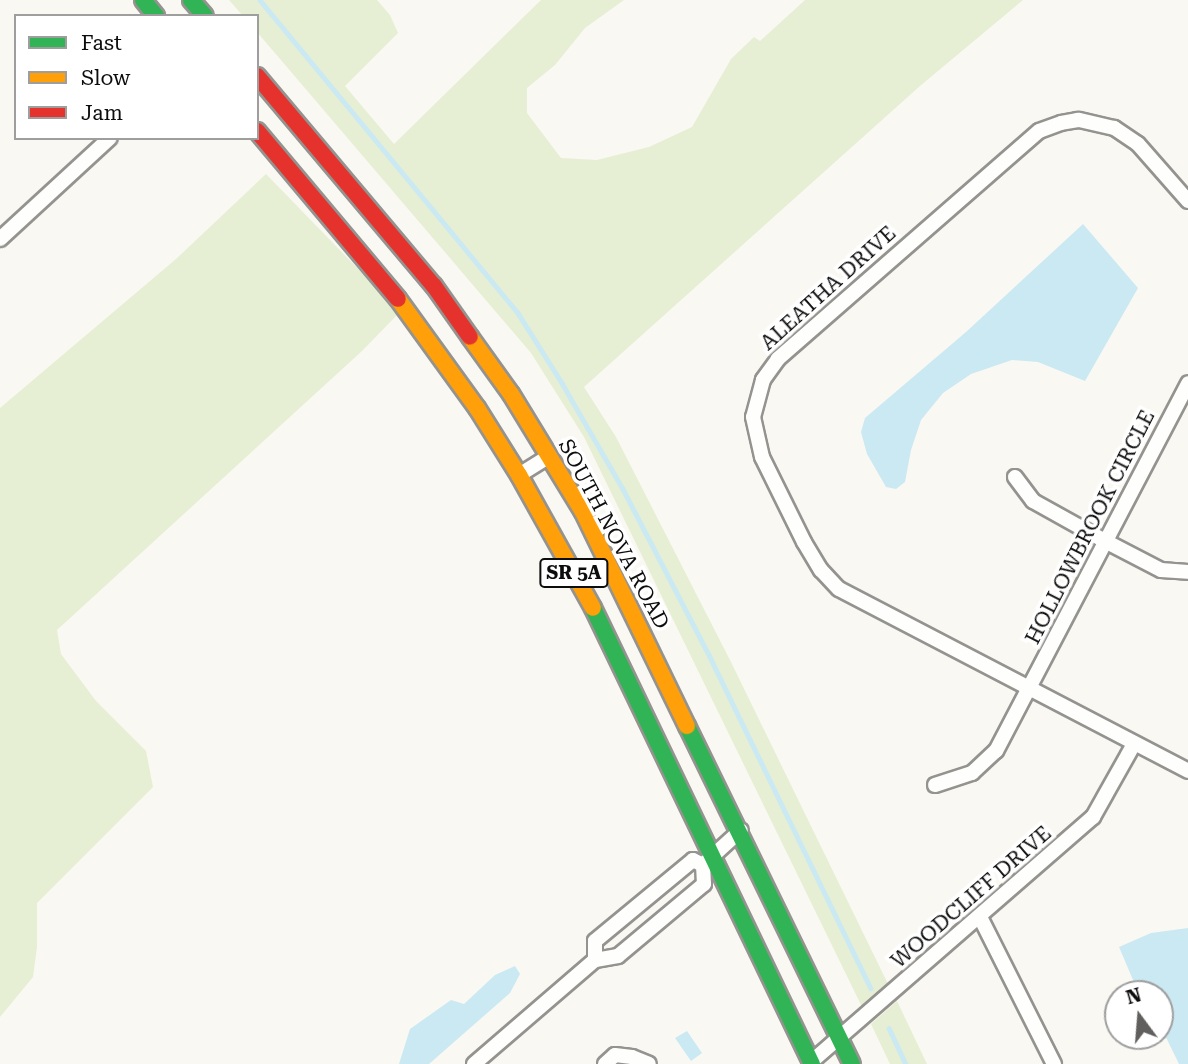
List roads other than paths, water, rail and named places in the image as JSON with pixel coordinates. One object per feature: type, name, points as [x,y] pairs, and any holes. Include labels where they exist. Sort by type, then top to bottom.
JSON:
[{"type":"main road","points":[[143,0],[154,14]]},
{"type":"main road","points":[[191,0],[203,14]]},
{"type":"main road","name":"SOUTH NOVA ROAD","points":[[259,78],[434,286],[511,394],[550,456],[613,567],[852,1064]]},
{"type":"main road","name":"SR 5A","points":[[259,133],[406,308],[477,408],[519,475],[589,601],[707,861],[812,1063]]},
{"type":"street","name":"ALEATHA DRIVE","points":[[1188,201],[1138,144],[1114,128],[1078,120],[1061,122],[1039,131],[778,359],[763,380],[753,417],[757,443],[804,542],[829,580],[848,595],[1188,771]]},
{"type":"street","points":[[0,239],[108,140]]},
{"type":"street","name":"HOLLOWBROOK CIRCLE","points":[[935,785],[960,778],[985,764],[1001,742],[1188,383]]},
{"type":"street","points":[[519,475],[550,456]]},
{"type":"street","points":[[1015,477],[1033,501],[1105,541],[1161,570],[1188,572]]},
{"type":"street","name":"WOODCLIFF DRIVE","points":[[812,1063],[1093,817],[1134,744]]},
{"type":"street","points":[[474,1064],[595,960],[618,957],[704,884],[707,861],[741,830]]},
{"type":"street","points":[[595,960],[595,940],[693,860],[707,861]]},
{"type":"street","points":[[980,917],[1054,1064]]},
{"type":"street","points":[[605,1064],[615,1055],[632,1057],[649,1064]]},
{"type":"water","points":[[1083,224],[1138,288],[1085,381],[1038,362],[1012,360],[971,374],[943,393],[921,420],[911,450],[905,482],[896,489],[886,487],[867,454],[861,432],[865,418],[966,332]]},
{"type":"water","points":[[1188,928],[1188,1064],[1179,1064],[1172,1050],[1174,980],[1133,980],[1119,947],[1151,933]]},
{"type":"water","points":[[515,966],[520,974],[510,993],[429,1064],[399,1064],[410,1029],[451,1000],[464,1004],[495,975]]},
{"type":"water","points":[[687,1031],[702,1053],[691,1061],[675,1038]]},
{"type":"waterway","points":[[260,0],[518,313],[562,383],[623,489],[710,657],[871,988]]},
{"type":"waterway","points":[[889,1028],[906,1064]]}]
